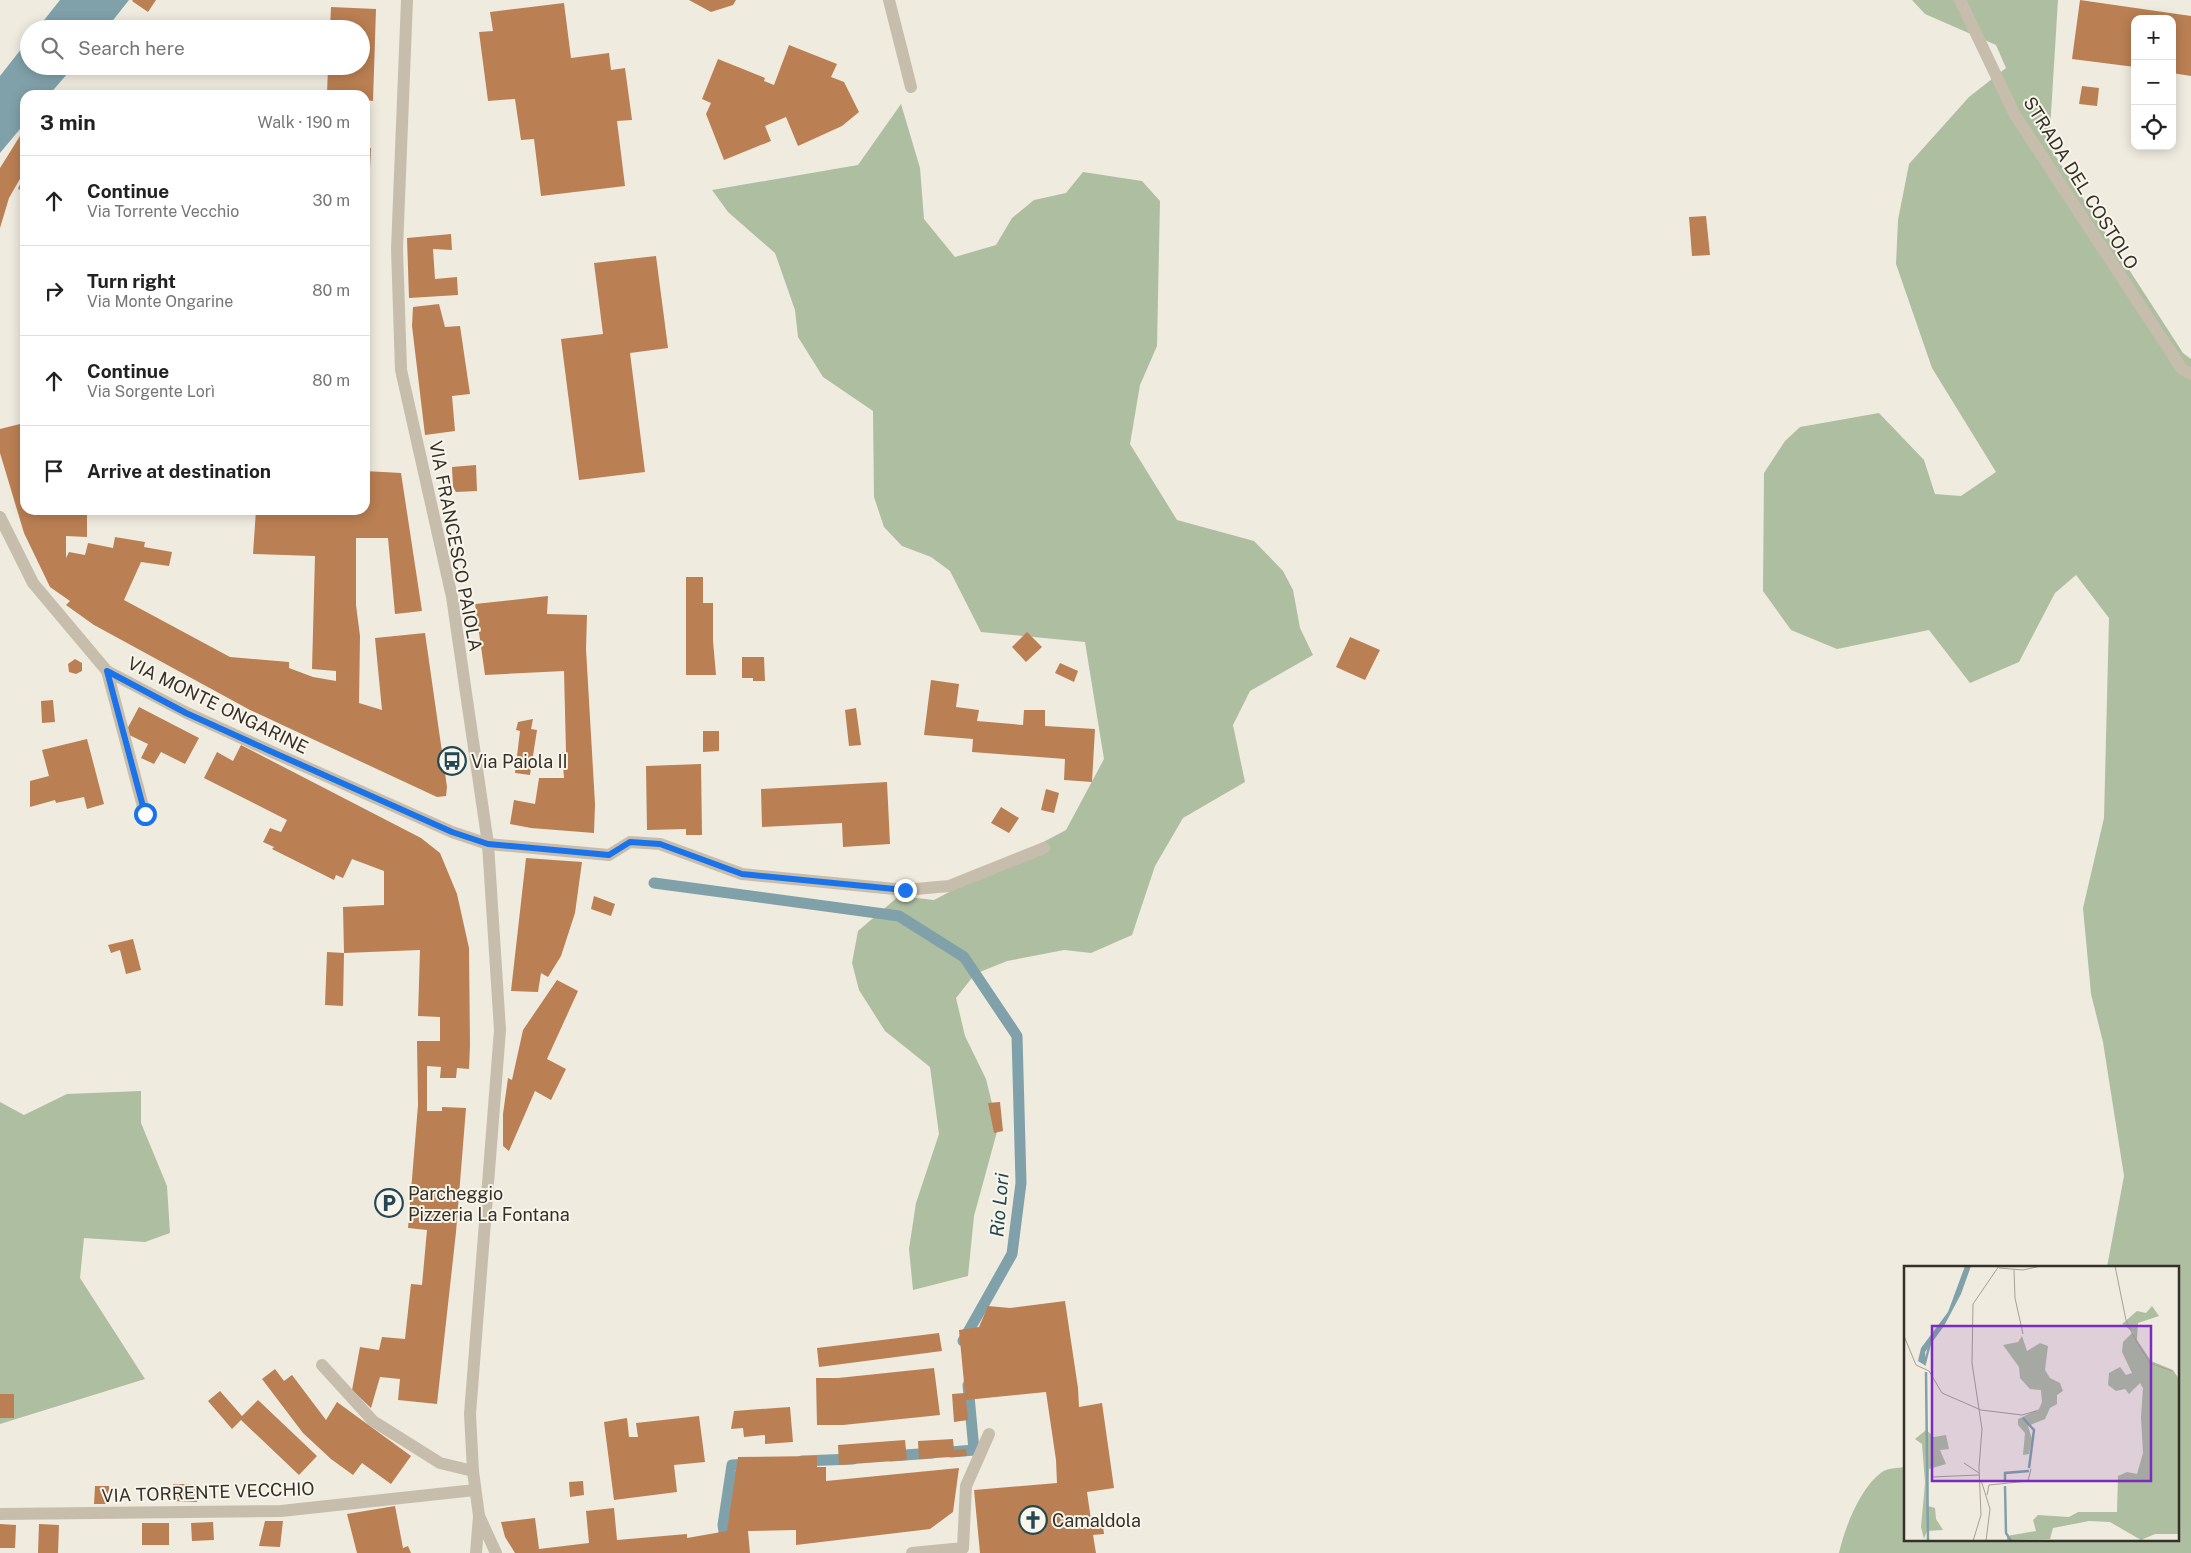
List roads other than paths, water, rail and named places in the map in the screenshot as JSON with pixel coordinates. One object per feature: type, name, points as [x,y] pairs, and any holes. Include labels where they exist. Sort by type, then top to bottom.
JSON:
[{"type":"street","name":"VIA FRANCESCO PAIOLA","points":[[407,0],[397,249],[400,370],[452,598],[488,844],[500,1030],[470,1414],[472,1471],[478,1516]]},
{"type":"street","points":[[889,0],[911,87]]},
{"type":"street","name":"STRADA DEL COSTOLO","points":[[1960,0],[2015,115],[2182,369],[2191,374]]},
{"type":"street","name":"VIA MONTE ONGARINE","points":[[0,516],[33,584],[107,671],[186,713],[452,832],[488,844],[609,855],[630,842],[660,844],[742,874],[905,890],[949,886],[1044,848]]},
{"type":"street","points":[[107,671],[145,814]]},
{"type":"street","points":[[322,1365],[374,1421],[440,1463],[472,1471]]},
{"type":"street","points":[[912,1553],[963,1548],[966,1486],[989,1434]]},
{"type":"street","name":"VIA TORRENTE VECCHIO","points":[[0,1514],[281,1511],[475,1490]]},
{"type":"street","points":[[476,1553],[478,1516]]},
{"type":"street","points":[[478,1516],[496,1553]]},
{"type":"water","points":[[60,0],[129,0],[113,20],[44,20]]},
{"type":"water","points":[[20,50],[20,75],[66,75],[53,90],[20,90],[20,129],[0,153],[0,76]]},
{"type":"waterway","name":"Rio Lori","points":[[654,883],[899,916],[964,957],[1017,1036],[1021,1183],[1012,1254],[963,1341]]},
{"type":"waterway","name":"Rio Lori","points":[[951,1452],[974,1450],[968,1385]]},
{"type":"waterway","name":"Rio Lori","points":[[891,1456],[933,1453]]},
{"type":"waterway","name":"Rio Lori","points":[[802,1461],[853,1459]]},
{"type":"waterway","name":"Rio Lori","points":[[727,1553],[723,1525],[732,1465],[751,1464]]},
{"type":"place","name":"Via Paiola II","points":[[452,761]]},
{"type":"place","name":"Parcheggio Pizzeria La Fontana","points":[[389,1203]]},
{"type":"place","name":"Camaldola","points":[[1033,1520]]}]
